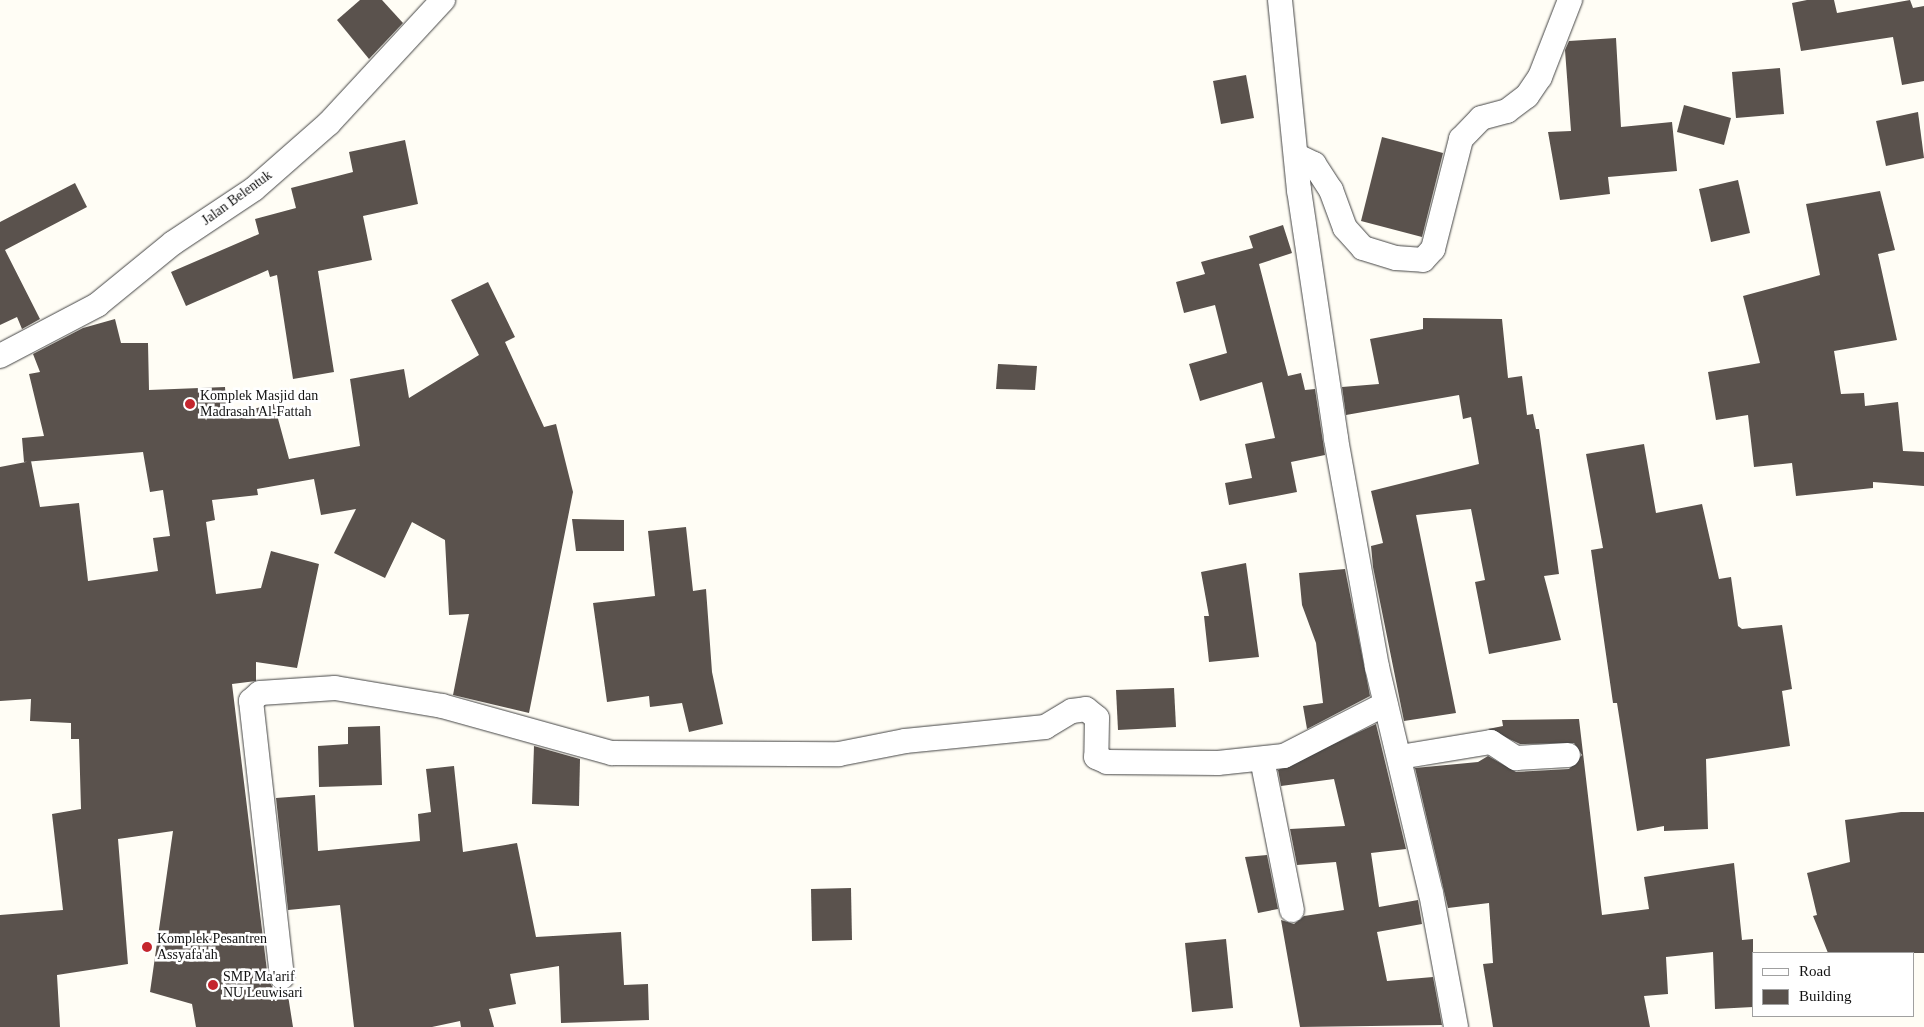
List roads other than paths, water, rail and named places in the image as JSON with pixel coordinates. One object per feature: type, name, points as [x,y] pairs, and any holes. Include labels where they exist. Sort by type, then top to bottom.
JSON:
[{"type":"street","name":"Jalan Belentuk","points":[[0,356],[97,304],[173,243],[254,189],[329,123],[443,0]]},
{"type":"street","points":[[1280,0],[1297,156],[1336,439],[1385,704],[1400,757],[1456,1027]]},
{"type":"street","points":[[1297,156],[1314,164],[1330,190],[1346,228],[1363,248],[1396,258],[1423,260],[1433,249],[1460,139],[1481,118],[1507,111],[1527,96],[1540,77],[1570,0]]},
{"type":"street","points":[[282,977],[251,701],[260,693],[335,688],[442,706],[612,753],[839,754],[905,741],[1045,728],[1072,711],[1086,709],[1097,718],[1096,757],[1100,762],[1262,759],[1284,756],[1385,704]]},
{"type":"street","points":[[1400,757],[1491,742],[1516,758],[1568,755]]},
{"type":"street","points":[[1262,759],[1292,910]]},
{"type":"place","name":"Komplek Masjid dan Madrasah Al-Fattah","points":[[190,404]]},
{"type":"place","name":"Komplek Pesantren Assyafa'ah","points":[[147,947]]},
{"type":"place","name":"SMP Ma'arif NU Leuwisari","points":[[213,985]]}]
